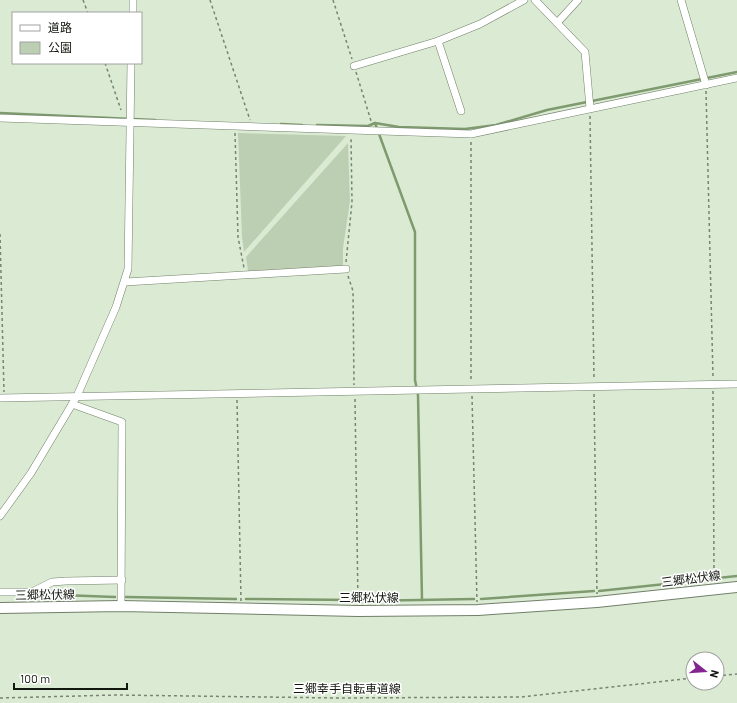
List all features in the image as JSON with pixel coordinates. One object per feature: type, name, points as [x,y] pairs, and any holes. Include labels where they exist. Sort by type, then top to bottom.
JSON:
[{"type":"main road","name":"三郷松伏線","points":[[0,608],[121,606],[241,610],[478,610],[597,602],[737,587]]},
{"type":"street","points":[[133,0],[133,12]]},
{"type":"street","points":[[354,66],[438,41],[480,24],[524,0]]},
{"type":"street","points":[[535,0],[584,52],[590,108]]},
{"type":"street","points":[[557,23],[578,0]]},
{"type":"street","points":[[681,0],[706,85]]},
{"type":"street","points":[[438,41],[461,111]]},
{"type":"street","points":[[0,516],[31,473],[77,396],[125,282],[128,268],[131,64]]},
{"type":"street","points":[[0,118],[129,124],[471,134],[737,78]]},
{"type":"street","points":[[125,282],[346,269]]},
{"type":"street","points":[[2,398],[237,395],[354,390],[594,388],[737,384]]},
{"type":"street","points":[[72,404],[122,422],[121,606]]},
{"type":"street","points":[[0,592],[32,592],[52,582],[122,580]]},
{"type":"path","points":[[83,0],[88,12]]},
{"type":"path","points":[[210,0],[253,128]]},
{"type":"path","points":[[104,64],[121,110]]},
{"type":"path","points":[[706,85],[713,384],[714,573],[717,589]]},
{"type":"path","points":[[590,108],[597,602]]},
{"type":"path","points":[[235,127],[238,237],[246,276]]},
{"type":"path","points":[[351,131],[352,202],[346,249],[346,269],[353,291],[358,611]]},
{"type":"path","points":[[471,134],[472,389],[478,610]]},
{"type":"path","points":[[0,234],[2,398]]},
{"type":"path","points":[[237,395],[241,610]]},
{"type":"path","points":[[725,675],[737,674]]},
{"type":"path","name":"三郷幸手自転車道線","points":[[0,698],[116,695],[339,698],[521,697],[685,679]]},
{"type":"green space","points":[[238,133],[346,136],[244,252],[242,236]]},
{"type":"green space","points":[[348,143],[350,201],[343,248],[343,266],[248,271],[246,257]]},
{"type":"waterway","points":[[317,125],[368,126],[375,123],[399,127],[465,129],[496,125],[547,110],[737,72]]},
{"type":"waterway","points":[[0,113],[155,120]]},
{"type":"waterway","points":[[375,123],[415,232],[415,380],[418,395],[422,600]]},
{"type":"waterway","points":[[281,124],[302,125]]},
{"type":"waterway","points":[[718,578],[737,576]]},
{"type":"waterway","points":[[599,591],[713,579]]},
{"type":"waterway","points":[[481,599],[594,591]]},
{"type":"waterway","points":[[34,594],[115,597]]},
{"type":"waterway","points":[[126,597],[236,599]]},
{"type":"waterway","points":[[246,599],[353,600]]},
{"type":"waterway","points":[[362,601],[474,599]]}]
